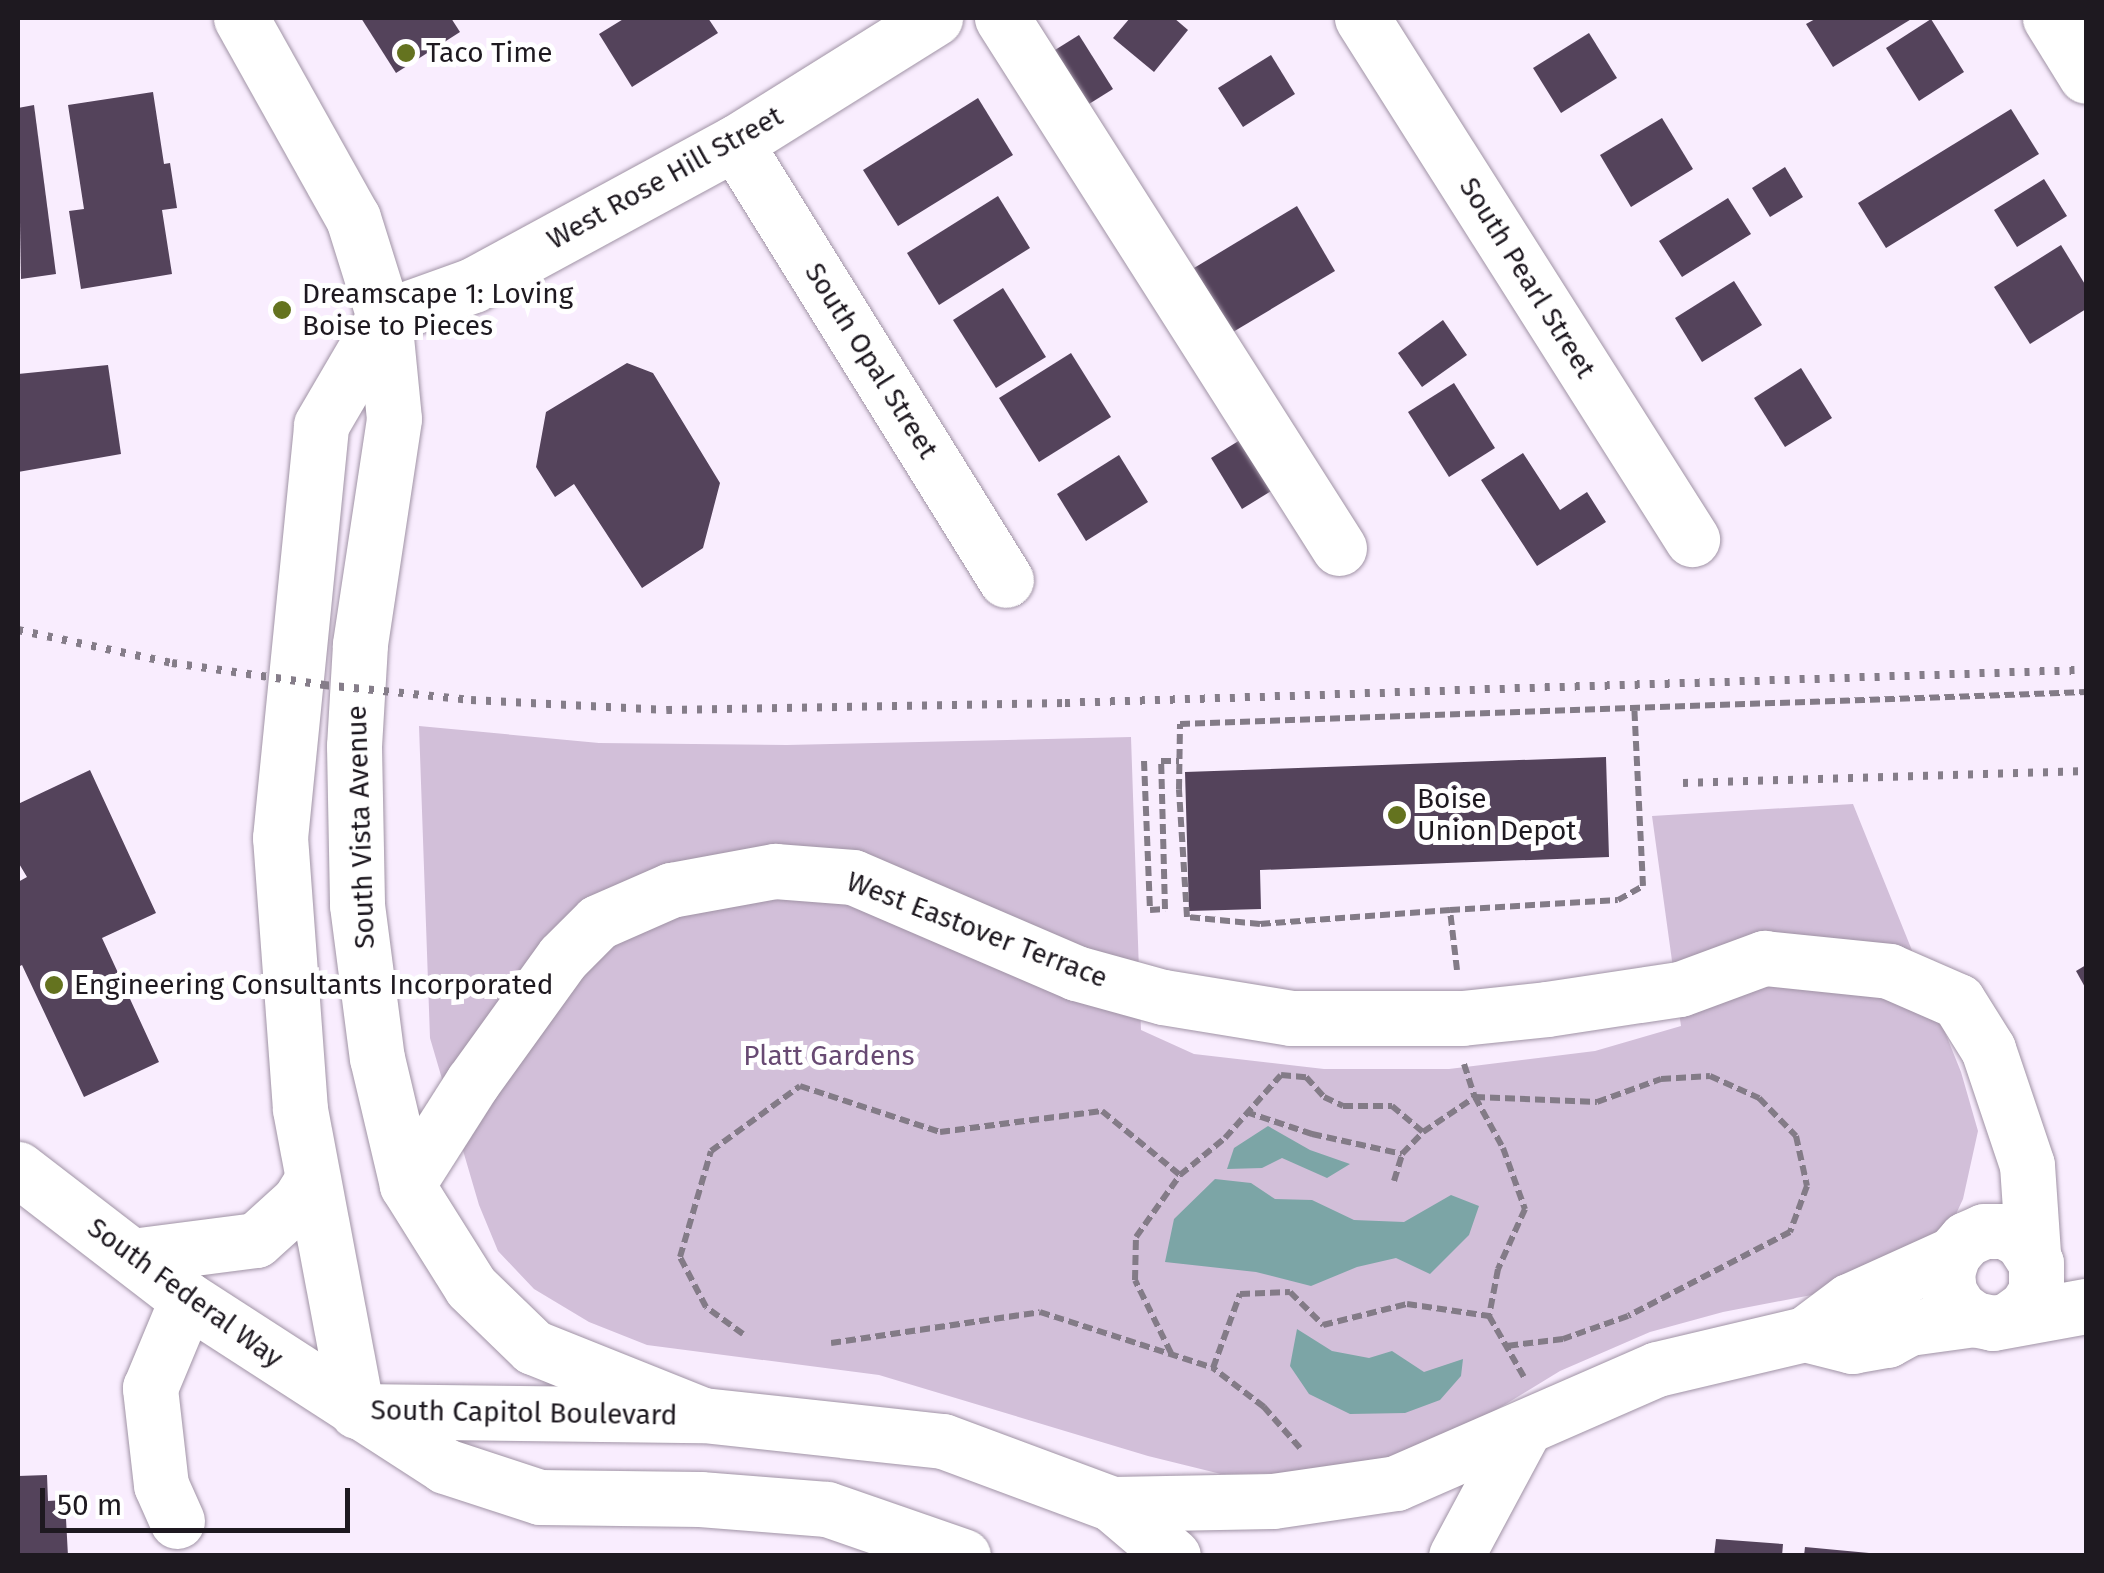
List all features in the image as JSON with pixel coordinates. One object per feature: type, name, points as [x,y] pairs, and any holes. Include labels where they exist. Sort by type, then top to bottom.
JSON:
[{"type":"street","name":"South Vista Avenue","points":[[242,18],[353,218],[384,318],[394,419],[360,645],[354,746],[357,905],[377,1058],[407,1185],[472,1287],[533,1347],[703,1415]]},
{"type":"street","name":"West Rose Hill Street","points":[[384,318],[474,285],[735,142],[936,18]]},
{"type":"street","points":[[1002,18],[1340,548]]},
{"type":"street","name":"South Pearl Street","points":[[1362,18],[1692,539]]},
{"type":"street","points":[[2050,18],[2086,76]]},
{"type":"street","name":"South Opal Street","points":[[735,142],[1006,580]]},
{"type":"street","points":[[357,1411],[300,1109],[280,838],[321,425],[384,318]]},
{"type":"street","name":"West Eastover Terrace","points":[[407,1185],[472,1082],[562,957],[598,922],[671,890],[775,871],[853,877],[1076,973],[1163,997],[1291,1018],[1459,994],[1680,989],[1764,958],[1889,971],[1958,1002],[1988,1049],[2027,1165],[2035,1258]]},
{"type":"street","points":[[2014,1123],[1947,1273],[1950,1292],[1959,1308],[1993,1319],[2026,1308],[2036,1292],[2035,1258]]},
{"type":"street","name":"South Federal Way","points":[[18,1168],[187,1299],[357,1411]]},
{"type":"street","points":[[132,1256],[256,1240],[299,1200],[312,1180]]},
{"type":"street","points":[[1112,1504],[1274,1501],[1396,1483],[1526,1408],[1658,1369],[1805,1334],[1849,1301],[1984,1231],[2004,1231],[2021,1240],[2035,1258],[2086,1302]]},
{"type":"street","points":[[177,1521],[161,1485],[150,1388],[187,1299]]},
{"type":"street","points":[[1805,1334],[1852,1346],[1887,1340],[1909,1328],[1993,1319],[2086,1302]]},
{"type":"street","points":[[1456,1556],[1526,1408]]},
{"type":"street","name":"South Capitol Boulevard","points":[[357,1411],[703,1415],[943,1441],[1112,1504],[1172,1556]]},
{"type":"street","name":"South Capitol Boulevard","points":[[357,1411],[445,1466],[540,1497],[700,1499],[827,1509],[963,1556]]},
{"type":"path","points":[[1634,706],[1642,886],[1618,900],[1260,924],[1187,918],[1180,724],[1634,706],[2086,692]]},
{"type":"path","points":[[1144,761],[1150,910],[1165,909],[1161,761],[1179,761]]},
{"type":"path","points":[[1450,910],[1464,1070],[1503,1148],[1525,1209],[1498,1268],[1489,1316],[1506,1346],[1526,1408]]},
{"type":"path","points":[[1171,1354],[1135,1280],[1136,1237],[1180,1175],[1225,1138],[1282,1075],[1306,1077],[1324,1097],[1343,1106],[1392,1106],[1422,1132]]},
{"type":"path","points":[[1394,1181],[1402,1154],[1422,1132],[1475,1097],[1598,1102],[1661,1079],[1710,1076],[1759,1098],[1796,1136],[1807,1186],[1790,1232],[1732,1266],[1628,1316],[1562,1339],[1506,1346]]},
{"type":"path","points":[[743,1334],[706,1307],[680,1256],[711,1151],[800,1086],[940,1132],[1102,1111],[1180,1175]]},
{"type":"path","points":[[1246,1112],[1312,1134],[1402,1154]]},
{"type":"path","points":[[1213,1368],[1240,1294],[1290,1292],[1323,1325],[1406,1304],[1489,1316]]},
{"type":"path","points":[[831,1344],[1040,1312],[1213,1368],[1264,1407],[1300,1448]]},
{"type":"green space","name":"Platt Gardens","points":[[419,726],[599,743],[787,745],[1131,737],[1141,1030],[1194,1054],[1324,1069],[1449,1069],[1595,1051],[1681,1026],[1652,816],[1853,804],[1961,1072],[1978,1131],[1963,1199],[1949,1229],[1874,1283],[1723,1312],[1650,1332],[1560,1371],[1465,1429],[1405,1456],[1314,1473],[1221,1474],[1148,1456],[879,1375],[647,1345],[589,1322],[534,1289],[498,1251],[479,1205],[430,1038]]},
{"type":"shaded area","points":[[1268,1126],[1310,1150],[1350,1164],[1327,1178],[1282,1158],[1262,1168],[1227,1169],[1234,1148]]},
{"type":"shaded area","points":[[1215,1179],[1251,1183],[1275,1199],[1312,1200],[1354,1220],[1404,1222],[1451,1195],[1479,1206],[1469,1235],[1430,1274],[1396,1258],[1357,1267],[1311,1286],[1256,1272],[1165,1262],[1174,1219]]},
{"type":"shaded area","points":[[1297,1329],[1332,1351],[1369,1358],[1392,1351],[1424,1372],[1463,1359],[1461,1376],[1440,1400],[1405,1413],[1350,1414],[1309,1394],[1290,1366]]},
{"type":"building","name":"Taco Time","points":[[361,18],[451,18],[460,32],[396,73]]},
{"type":"building","points":[[625,18],[708,18],[718,33],[632,87],[599,34]]},
{"type":"building","points":[[1130,18],[1174,18],[1188,30],[1154,72],[1113,38]]},
{"type":"building","points":[[1817,18],[1913,18],[1833,67],[1806,24]]},
{"type":"building","points":[[1931,19],[1964,72],[1919,101],[1886,48]]},
{"type":"building","points":[[1589,33],[1617,78],[1561,113],[1533,68]]},
{"type":"building","points":[[1079,35],[1113,89],[1081,109],[1047,55]]},
{"type":"building","points":[[1271,55],[1295,94],[1243,127],[1218,88]]},
{"type":"building","points":[[153,92],[164,164],[170,163],[177,208],[162,210],[172,274],[81,289],[69,211],[84,209],[68,105]]},
{"type":"building","points":[[978,98],[1013,155],[898,226],[863,170]]},
{"type":"building","points":[[34,105],[56,274],[21,279],[18,108]]},
{"type":"building","points":[[2011,109],[2039,154],[1886,248],[1858,203]]},
{"type":"building","points":[[1662,118],[1693,169],[1631,207],[1600,155]]},
{"type":"building","points":[[1785,167],[1803,197],[1770,217],[1752,188]]},
{"type":"building","points":[[2044,179],[2067,216],[2017,247],[1994,210]]},
{"type":"building","points":[[998,196],[1030,248],[939,305],[907,253]]},
{"type":"building","points":[[1728,198],[1751,234],[1682,277],[1659,241]]},
{"type":"building","points":[[1297,206],[1335,271],[1233,332],[1194,268]]},
{"type":"building","points":[[2061,245],[2086,286],[2086,309],[2030,344],[1994,287]]},
{"type":"building","points":[[1734,281],[1762,325],[1702,362],[1675,318]]},
{"type":"building","points":[[1003,288],[1046,357],[996,388],[953,320]]},
{"type":"building","points":[[1443,320],[1467,355],[1422,387],[1398,353]]},
{"type":"building","points":[[1071,353],[1111,417],[1039,462],[999,398]]},
{"type":"building","points":[[627,363],[653,373],[720,483],[703,548],[642,588],[574,484],[555,497],[536,467],[546,412]]},
{"type":"building","points":[[108,365],[121,454],[18,472],[18,374]]},
{"type":"building","points":[[1801,368],[1832,418],[1785,447],[1754,398]]},
{"type":"building","points":[[1454,383],[1495,448],[1449,477],[1408,412]]},
{"type":"building","points":[[1253,432],[1284,483],[1242,509],[1211,458]]},
{"type":"building","points":[[1523,453],[1560,510],[1587,492],[1606,522],[1537,566],[1481,480]]},
{"type":"building","points":[[1119,455],[1148,502],[1086,541],[1057,494]]},
{"type":"building","name":"Boise Union Depot","points":[[1606,757],[1609,857],[1260,870],[1261,909],[1189,911],[1185,772]]},
{"type":"building","points":[[90,770],[156,913],[102,938],[159,1062],[84,1097],[22,965],[18,967],[18,882],[27,877],[18,862],[18,804]]},
{"type":"building","points":[[2086,965],[2086,989],[2076,971]]},
{"type":"building","points":[[47,1475],[48,1501],[65,1500],[68,1556],[18,1556],[18,1476]]},
{"type":"building","points":[[1716,1539],[1783,1544],[1782,1556],[1714,1556]]},
{"type":"building","points":[[1805,1547],[1869,1553],[1869,1556],[1804,1556]]},
{"type":"railway","points":[[18,630],[172,663],[324,685],[471,700],[667,710],[1065,703],[2086,670]]},
{"type":"railway","points":[[1683,783],[2086,771]]},
{"type":"place","name":"Taco Time","points":[[406,53]]},
{"type":"place","name":"Dreamscape 1: Loving Boise to Pieces","points":[[282,310]]},
{"type":"place","name":"Boise Union Depot","points":[[1397,815]]},
{"type":"place","name":"Engineering Consultants Incorporated","points":[[54,985]]}]
